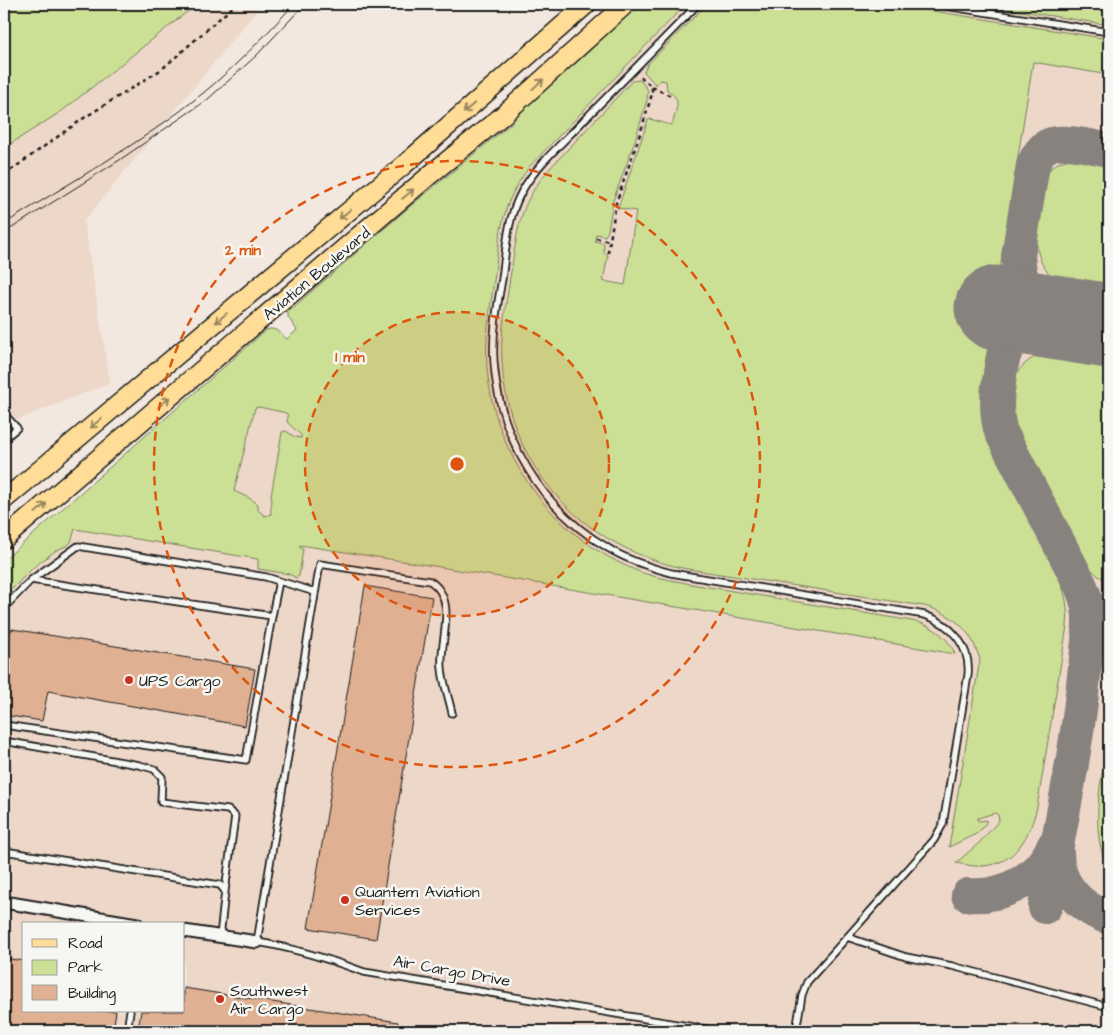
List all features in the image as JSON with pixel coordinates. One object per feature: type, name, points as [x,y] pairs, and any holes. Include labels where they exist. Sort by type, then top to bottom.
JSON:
[{"type":"main road","name":"Aviation Boulevard","points":[[4,500],[405,164],[587,4]]},
{"type":"main road","name":"Aviation Boulevard","points":[[4,539],[431,174],[502,116],[626,4]]},
{"type":"street","points":[[4,902],[124,922]]},
{"type":"street","name":"Air Cargo Drive","points":[[185,931],[257,942]]},
{"type":"lane","points":[[698,4],[541,166],[527,183],[517,203],[510,225],[494,339],[495,373],[501,406],[512,439],[522,459],[548,498],[580,529],[616,553],[649,567],[671,573],[925,615],[945,624],[960,639],[967,652],[969,666],[944,824],[934,840],[808,982],[802,995],[796,1031]]},
{"type":"lane","points":[[932,4],[1109,32]]},
{"type":"lane","points":[[4,414],[17,428],[4,439]]},
{"type":"lane","points":[[4,608],[30,580],[78,546],[266,577],[315,592]]},
{"type":"lane","points":[[257,942],[320,564],[430,582],[438,586],[446,609],[442,670],[452,713]]},
{"type":"lane","points":[[30,580],[272,616]]},
{"type":"lane","points":[[4,725],[246,760],[278,581]]},
{"type":"lane","points":[[4,741],[154,769],[162,777],[161,802],[228,810],[235,816],[220,937]]},
{"type":"lane","points":[[4,851],[220,885],[226,891]]},
{"type":"lane","points":[[847,936],[906,958],[952,966],[1109,1007]]},
{"type":"lane","name":"Air Cargo Drive","points":[[257,942],[326,958],[364,972],[718,1031]]},
{"type":"lane","points":[[127,1031],[130,1012]]},
{"type":"lane","points":[[1104,1031],[1109,1027]]},
{"type":"path","points":[[4,175],[84,118],[162,69],[236,4]]},
{"type":"path","points":[[634,70],[652,87],[673,97]]},
{"type":"path","points":[[608,253],[614,208],[640,134],[652,94],[652,87]]},
{"type":"path","points":[[596,238],[609,241]]},
{"type":"shaded area","points":[[197,4],[262,4],[84,221],[110,383],[4,425],[4,148],[62,111]]},
{"type":"shaded area","points":[[671,4],[1109,4],[1109,1031],[4,1031],[4,590],[81,524],[312,317]]},
{"type":"green space","points":[[4,4],[197,4],[62,111],[4,148]]},
{"type":"green space","points":[[639,4],[686,4],[529,167],[514,190],[506,209],[501,229],[488,324],[487,367],[492,400],[501,431],[515,461],[532,488],[553,513],[577,535],[603,554],[633,569],[654,576],[691,584],[918,622],[930,627],[945,638],[955,654],[300,545],[299,547],[303,549],[299,576],[296,578],[289,574],[258,569],[258,559],[75,529],[71,542],[68,545],[55,551],[34,567],[4,597],[4,560],[266,330],[275,330],[287,339],[297,330],[288,317],[288,312],[408,208],[513,122],[520,110],[584,56]],"holes":[[[259,407],[286,413],[288,416],[287,422],[301,435],[301,438],[295,437],[286,431],[282,432],[271,496],[271,514],[265,516],[258,510],[258,504],[234,491],[255,408]]]},
{"type":"green space","points":[[709,4],[889,4],[1109,39],[1109,75],[1033,62],[981,389],[982,418],[989,443],[1057,574],[1067,606],[1067,626],[1037,807],[1030,828],[1020,846],[1013,854],[995,864],[973,866],[956,863],[978,844],[996,824],[999,820],[998,815],[995,813],[978,818],[977,820],[979,821],[986,820],[986,823],[978,833],[949,847],[980,659],[970,637],[960,624],[947,615],[924,606],[682,568],[646,557],[612,541],[582,521],[556,496],[535,467],[518,435],[507,399],[502,361],[502,340],[515,246],[525,206],[531,194],[551,167],[632,81],[640,80],[648,90],[647,100],[635,141],[613,201],[608,231],[605,236],[596,234],[595,241],[604,243],[604,253],[608,255],[603,281],[625,285],[636,211],[618,208],[648,120],[671,125],[677,104],[675,97],[667,90],[666,81],[660,80],[655,84],[644,72],[647,65]]},
{"type":"green space","points":[[976,4],[1109,4],[1109,25]]},
{"type":"green space","points":[[1073,159],[1109,165],[1109,296],[1080,291],[1064,285],[1054,279],[1047,271],[1039,255],[1036,236],[1045,176],[1057,164]]},
{"type":"green space","points":[[1073,348],[1109,354],[1109,582],[1097,575],[1088,566],[1018,436],[1009,401],[1011,386],[1017,374],[1026,363],[1038,355],[1054,350]]},
{"type":"green space","points":[[1109,743],[1109,867],[1099,840],[1098,806],[1102,772]]},
{"type":"building","points":[[365,586],[432,597],[376,939],[308,928]]},
{"type":"building","name":"UPS Cargo","points":[[12,629],[255,669],[245,726],[48,691],[42,721],[4,715],[4,644]]},
{"type":"building","points":[[4,958],[22,961],[22,1012],[116,1012],[113,1031],[24,1031],[4,1028]]},
{"type":"building","name":"Southwest Air Cargo","points":[[185,988],[398,1022],[397,1031],[138,1031],[141,1012],[185,1012]]},
{"type":"taxiway","points":[[1052,317],[1032,298],[1024,283],[1019,266],[1018,256],[1033,165],[1042,150],[1053,144],[1069,143],[1109,150]]},
{"type":"taxiway","points":[[1045,907],[1076,741],[1088,641],[1089,616],[1081,586],[1001,432],[997,414],[997,401],[1003,357],[1012,339],[1028,327],[1052,317]]},
{"type":"taxiway","points":[[968,895],[995,893],[1019,884],[1030,876],[1048,857],[1054,845]]},
{"type":"taxiway","points":[[1057,852],[1061,874],[1071,892],[1087,907],[1106,917]]},
{"type":"runway","points":[[997,308],[1109,326]]},
{"type":"tram line","points":[[4,224],[105,162],[179,112],[238,62],[294,4]]},
{"type":"tram line","points":[[4,233],[118,161],[207,100],[257,55],[305,4]]},
{"type":"place","name":"UPS Cargo","points":[[129,680]]},
{"type":"place","name":"Quantem Aviation Services","points":[[345,900]]},
{"type":"place","name":"Southwest Air Cargo","points":[[220,999]]}]
